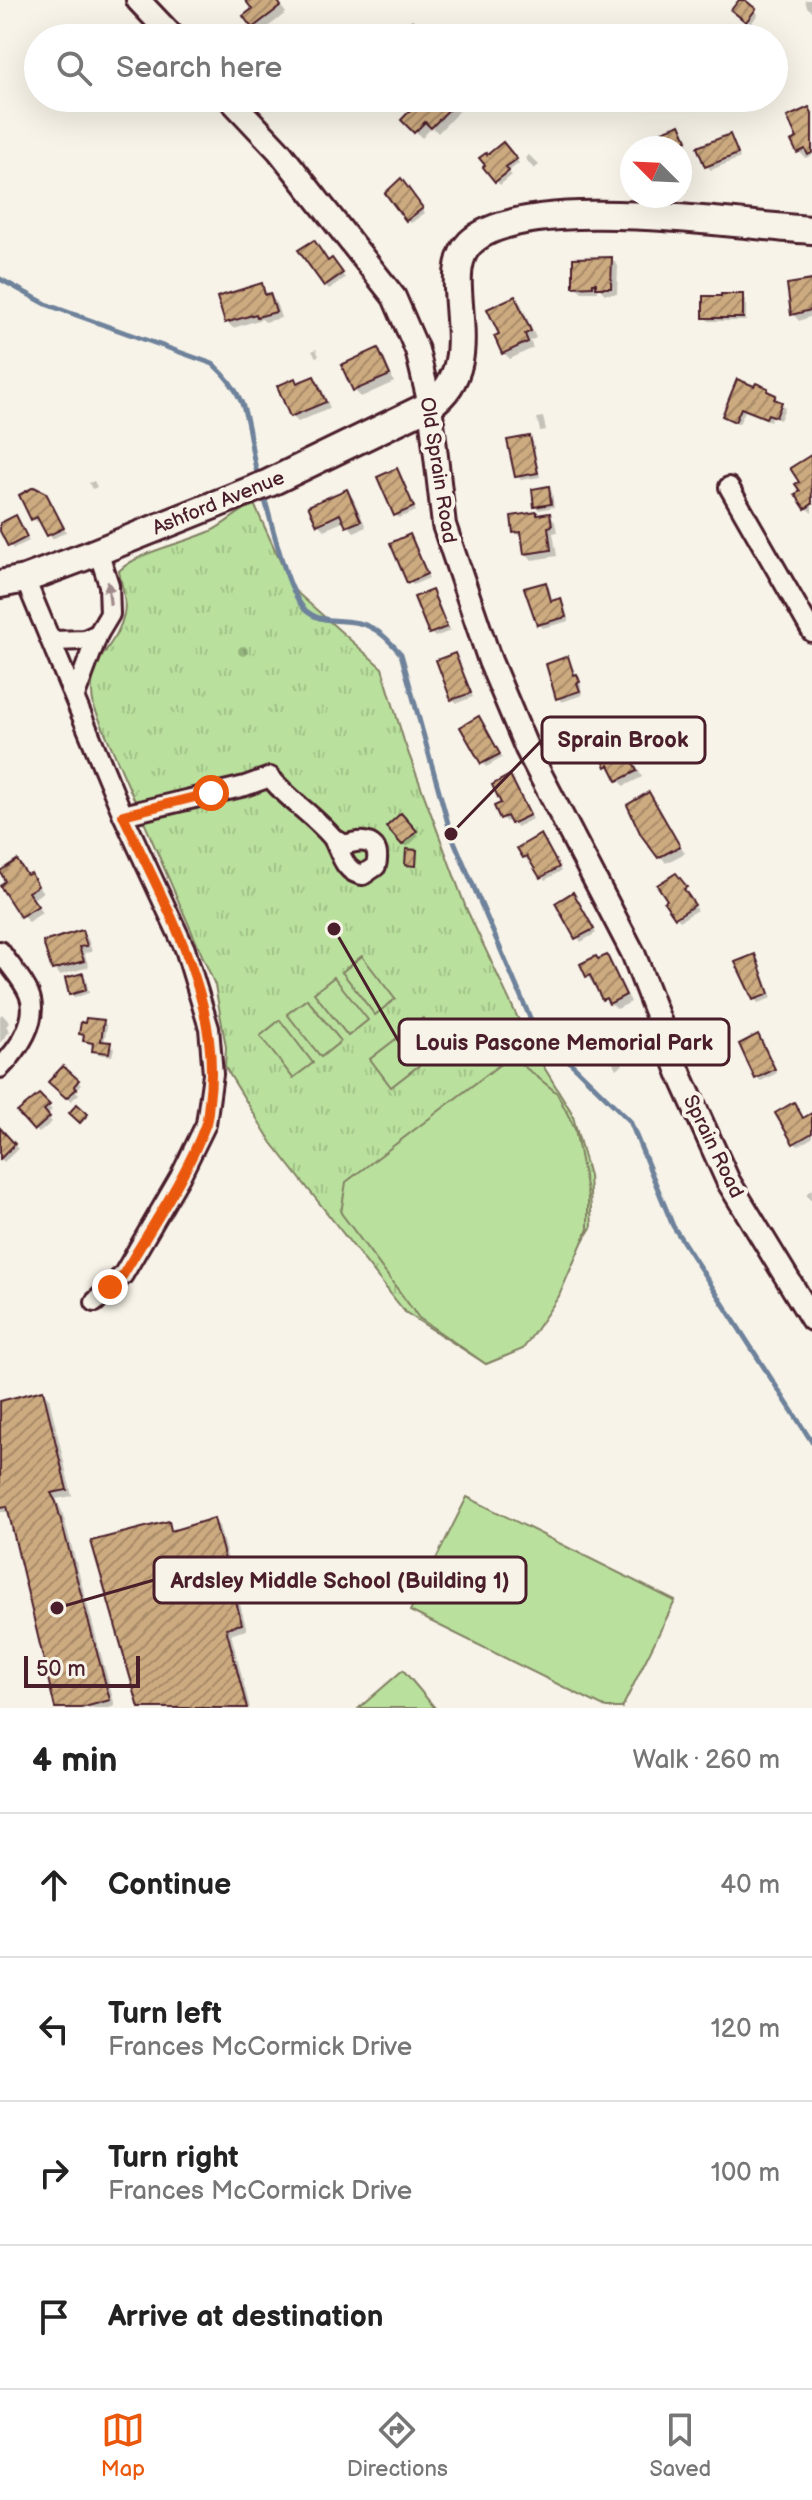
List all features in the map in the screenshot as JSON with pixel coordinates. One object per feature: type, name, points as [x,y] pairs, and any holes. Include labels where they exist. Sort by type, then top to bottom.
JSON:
[{"type":"main road","points":[[430,405],[446,394],[457,373],[461,344],[457,280],[461,257],[470,243],[488,232],[542,217],[599,214],[812,230]]},
{"type":"main road","name":"Ashford Avenue","points":[[13,581],[98,551],[258,487],[430,405]]},
{"type":"street","points":[[138,0],[161,24]]},
{"type":"street","name":"Old Sprain Road","points":[[242,112],[279,151],[394,297],[417,350],[430,405],[444,525],[490,661],[527,749],[637,962]]},
{"type":"street","points":[[729,487],[812,632]]},
{"type":"street","points":[[75,696],[98,634],[110,614],[111,598],[98,551]]},
{"type":"street","points":[[13,581],[53,641],[123,815],[185,949],[209,1028],[213,1074],[206,1124],[180,1177],[123,1275],[95,1302]]},
{"type":"street","points":[[53,641],[85,640],[98,634]]},
{"type":"street","points":[[123,815],[245,786],[270,777],[278,788],[312,814],[333,838]]},
{"type":"street","points":[[0,951],[29,994],[32,1011],[23,1040],[0,1068]]},
{"type":"street","name":"Sprain Road","points":[[637,962],[681,1077],[728,1181],[812,1319]]},
{"type":"green space","points":[[254,504],[293,589],[382,668],[404,741],[466,908],[531,1046],[572,1113],[589,1176],[592,1226],[515,1352],[486,1364],[405,1312],[272,1143],[225,1067],[226,1047],[215,985],[94,707],[93,677],[124,614],[119,571],[138,558],[211,531]]},
{"type":"green space","points":[[362,956],[395,999],[375,1015],[342,972]]},
{"type":"green space","points":[[334,977],[368,1020],[348,1036],[314,993]]},
{"type":"green space","points":[[307,999],[341,1041],[321,1057],[287,1014]]},
{"type":"green space","points":[[423,1018],[444,1046],[391,1087],[370,1059]]},
{"type":"green space","points":[[280,1020],[313,1063],[293,1078],[260,1036]]},
{"type":"green space","points":[[511,1056],[557,1093],[575,1129],[588,1197],[588,1229],[559,1296],[523,1349],[486,1364],[419,1318],[341,1213],[346,1182]]},
{"type":"green space","points":[[467,1497],[675,1601],[622,1708],[606,1708],[410,1611]]},
{"type":"green space","points":[[403,1670],[435,1708],[359,1708]]},
{"type":"building","points":[[245,0],[277,0],[281,6],[257,24],[249,24],[243,16],[252,9]]},
{"type":"building","points":[[739,0],[745,0],[756,9],[746,22],[731,10]]},
{"type":"building","points":[[809,107],[812,113],[812,153],[808,155],[805,149],[797,153],[791,141],[797,138],[787,117]]},
{"type":"building","points":[[409,112],[446,112],[431,128],[425,122],[414,133],[401,120]]},
{"type":"building","points":[[680,124],[685,136],[664,136],[662,131]]},
{"type":"building","points":[[730,134],[738,154],[705,167],[697,147]]},
{"type":"building","points":[[503,142],[517,159],[506,167],[509,171],[495,182],[479,158]]},
{"type":"building","points":[[401,178],[423,208],[406,221],[385,193]]},
{"type":"building","points":[[314,240],[328,261],[332,258],[343,273],[324,286],[298,250]]},
{"type":"building","points":[[612,257],[611,288],[596,288],[596,283],[593,286],[573,287],[573,258]]},
{"type":"building","points":[[812,280],[811,310],[791,315],[787,284]]},
{"type":"building","points":[[262,283],[265,295],[270,293],[276,312],[225,323],[217,297]]},
{"type":"building","points":[[743,294],[743,318],[703,318],[703,296]]},
{"type":"building","points":[[515,296],[531,331],[525,334],[528,342],[502,354],[494,336],[499,334],[487,309]]},
{"type":"building","points":[[378,348],[390,375],[353,391],[341,365]]},
{"type":"building","points":[[314,376],[326,402],[290,417],[277,386],[295,378],[297,383]]},
{"type":"building","points":[[737,379],[754,386],[756,383],[776,395],[774,399],[782,402],[776,417],[768,414],[766,418],[741,408],[735,422],[722,416]]},
{"type":"building","points":[[530,436],[538,473],[515,477],[507,440]]},
{"type":"building","points":[[811,455],[812,504],[805,509],[795,494],[800,491],[795,484],[799,482],[790,468]]},
{"type":"building","points":[[397,468],[414,507],[394,516],[377,477]]},
{"type":"building","points":[[549,486],[551,504],[534,507],[532,489]]},
{"type":"building","points":[[34,487],[46,493],[64,528],[47,536],[37,517],[31,520],[19,495]]},
{"type":"building","points":[[347,489],[361,521],[346,527],[340,514],[317,525],[308,506]]},
{"type":"building","points":[[537,512],[537,515],[550,513],[551,550],[524,554],[521,532],[513,533],[511,516]]},
{"type":"building","points":[[16,515],[27,537],[8,547],[0,531],[0,523]]},
{"type":"building","points":[[410,534],[427,574],[407,583],[390,543]]},
{"type":"building","points":[[546,582],[551,601],[561,598],[566,617],[537,625],[524,588]]},
{"type":"building","points":[[432,590],[447,627],[429,634],[414,597]]},
{"type":"building","points":[[455,653],[471,693],[451,700],[436,660]]},
{"type":"building","points":[[568,656],[574,675],[577,674],[580,682],[577,683],[580,691],[556,699],[546,664]]},
{"type":"building","points":[[479,716],[500,754],[481,764],[460,727]]},
{"type":"building","points":[[612,723],[637,771],[617,781],[609,765],[606,767],[590,733]]},
{"type":"building","points":[[510,775],[530,815],[511,824],[507,816],[500,819],[494,806],[501,803],[492,785]]},
{"type":"building","points":[[649,792],[680,846],[658,858],[641,835],[627,805]]},
{"type":"building","points":[[401,813],[417,831],[402,845],[386,827]]},
{"type":"building","points":[[541,834],[559,867],[540,878],[527,856],[523,858],[517,848]]},
{"type":"building","points":[[406,849],[417,850],[416,866],[405,865]]},
{"type":"building","points":[[17,860],[27,875],[31,873],[38,886],[28,892],[38,906],[20,917],[0,886],[5,881],[0,871]]},
{"type":"building","points":[[676,873],[695,905],[675,918],[657,885]]},
{"type":"building","points":[[573,892],[594,929],[575,939],[555,903]]},
{"type":"building","points":[[82,930],[87,946],[79,947],[84,961],[52,970],[43,942]]},
{"type":"building","points":[[755,954],[769,994],[753,1000],[735,962]]},
{"type":"building","points":[[607,955],[626,995],[609,1004],[606,998],[602,1000],[590,975],[586,977],[580,964],[596,956],[598,959]]},
{"type":"building","points":[[83,973],[86,990],[69,995],[65,978]]},
{"type":"building","points":[[86,1018],[104,1020],[101,1041],[111,1042],[109,1053],[92,1051],[93,1043],[83,1041],[84,1035],[79,1034],[81,1022],[85,1023]]},
{"type":"building","points":[[758,1034],[775,1069],[755,1079],[739,1044]]},
{"type":"building","points":[[63,1066],[79,1080],[74,1086],[77,1089],[66,1098],[48,1082]]},
{"type":"building","points":[[39,1094],[50,1105],[44,1110],[50,1117],[34,1131],[17,1112]]},
{"type":"building","points":[[794,1102],[803,1118],[812,1113],[812,1133],[793,1144],[775,1113]]},
{"type":"building","points":[[77,1104],[88,1114],[80,1123],[69,1113]]},
{"type":"building","points":[[0,1128],[15,1144],[0,1159]]},
{"type":"building","points":[[43,1390],[67,1490],[51,1493],[110,1700],[81,1708],[55,1708],[7,1506],[0,1507],[0,1401]]},
{"type":"building","points":[[214,1518],[242,1624],[226,1628],[247,1708],[139,1708],[91,1541],[169,1521],[171,1531]]},
{"type":"waterway","points":[[0,279],[48,305],[213,364],[227,378],[242,405],[259,480]]},
{"type":"waterway","points":[[263,493],[287,576],[301,605],[316,617],[368,626],[401,654],[451,834],[534,1027],[630,1121],[673,1226],[812,1442]]},
{"type":"place","name":"Sprain Brook","points":[[451,834]]},
{"type":"place","name":"Louis Pascone Memorial Park","points":[[334,929]]},
{"type":"place","name":"Ardsley Middle School (Building 1)","points":[[57,1608]]},
{"type":"route","points":[[110,1287],[123,1275],[180,1177],[206,1124],[213,1074],[209,1028],[185,949],[123,815],[211,793]]}]
